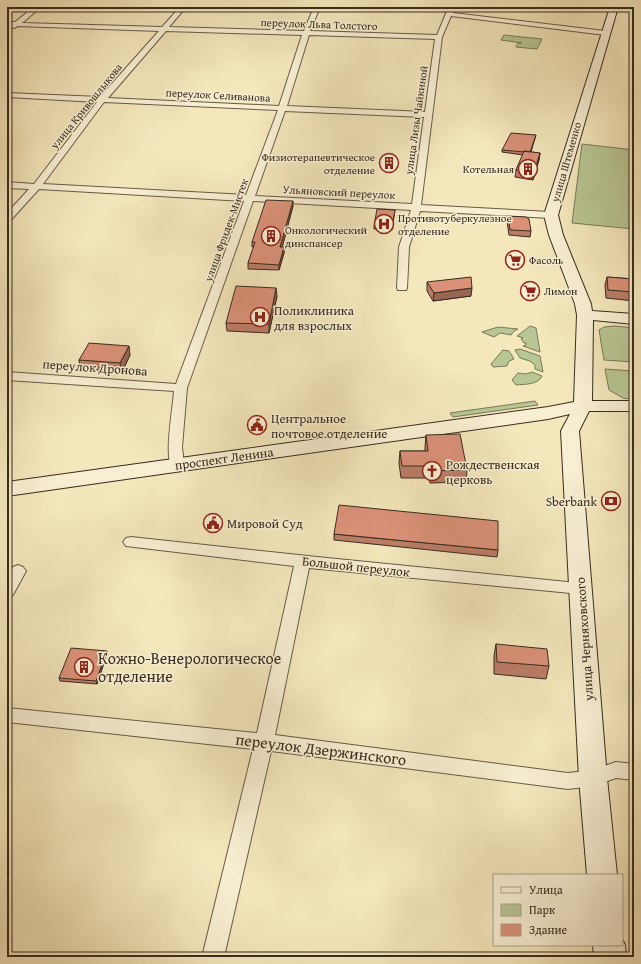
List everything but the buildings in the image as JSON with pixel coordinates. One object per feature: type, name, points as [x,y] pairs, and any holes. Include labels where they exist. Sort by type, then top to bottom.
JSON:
[{"type":"main road","name":"улица Штеменко","points":[[583,406],[585,315],[583,304],[556,235],[551,215],[614,7]]},
{"type":"main road","points":[[585,315],[634,320]]},
{"type":"main road","name":"проспект Ленина","points":[[7,489],[548,413],[583,406],[634,406]]},
{"type":"main road","name":"улица Черняховского","points":[[583,406],[570,431],[602,874]]},
{"type":"main road","points":[[609,946],[610,957]]},
{"type":"street","points":[[7,31],[38,7]]},
{"type":"street","name":"улица Кривошлыкова","points":[[7,220],[36,187],[102,100],[183,7]]},
{"type":"street","name":"улица Фридек-Мистек","points":[[177,465],[175,447],[181,388],[250,199],[282,109],[306,34],[317,7]]},
{"type":"street","points":[[434,7],[605,33]]},
{"type":"street","name":"улица Лизы Чайкиной","points":[[402,288],[404,247],[416,208],[439,37],[452,10]]},
{"type":"street","name":"переулок Льва Толстого","points":[[7,24],[164,30],[439,37]]},
{"type":"street","name":"переулок Селиванова","points":[[7,95],[428,115]]},
{"type":"street","name":"Ульяновский переулок","points":[[7,185],[551,215]]},
{"type":"street","name":"переулок Дронова","points":[[7,376],[181,388]]},
{"type":"street","name":"Большой переулок","points":[[130,542],[303,561],[581,588]]},
{"type":"street","points":[[213,957],[264,742],[303,561]]},
{"type":"street","points":[[7,590],[18,571]]},
{"type":"street","name":"переулок Дзержинского","points":[[7,715],[264,742],[568,781],[594,778],[616,770],[634,772]]},
{"type":"green space","points":[[504,35],[542,39],[537,49],[516,47],[518,43],[522,43],[501,40]]},
{"type":"green space","points":[[582,144],[634,150],[634,229],[572,223]]},
{"type":"green space","points":[[530,326],[536,328],[540,352],[523,346],[526,345],[526,343],[524,343],[521,339],[523,338],[517,336]]},
{"type":"green space","points":[[615,326],[634,328],[634,362],[604,360],[599,330],[604,327]]},
{"type":"green space","points":[[498,327],[518,329],[511,335],[500,333],[494,337],[482,332]]},
{"type":"green space","points":[[520,349],[540,356],[543,372],[535,369],[535,365],[530,361],[520,358],[515,350]]},
{"type":"green space","points":[[503,350],[509,351],[514,359],[509,361],[507,366],[493,367],[491,364]]},
{"type":"green space","points":[[605,369],[634,371],[634,400],[623,398],[609,390]]},
{"type":"green space","points":[[532,372],[542,376],[534,383],[516,385],[512,380],[518,373],[526,374]]},
{"type":"green space","points":[[535,401],[538,405],[453,417],[450,413]]},
{"type":"place","name":"Физиотерапевтическое отделение","points":[[389,163]]},
{"type":"place","name":"Котельная","points":[[528,169]]},
{"type":"place","name":"Противотуберкулезное отделение","points":[[384,224]]},
{"type":"place","name":"Онкологический динспансер","points":[[271,236]]},
{"type":"place","name":"Фасоль","points":[[515,260]]},
{"type":"place","name":"Лимон","points":[[530,291]]},
{"type":"place","name":"Поликлиника для взрослых","points":[[260,317]]},
{"type":"place","name":"Центральное почтовое отделение","points":[[257,425]]},
{"type":"place","name":"Рождественская церковь","points":[[432,471]]},
{"type":"place","name":"Sberbank","points":[[611,501]]},
{"type":"place","name":"Мировой Суд","points":[[213,523]]},
{"type":"place","name":"Кожно-Венерологическое отделение","points":[[84,667]]}]
